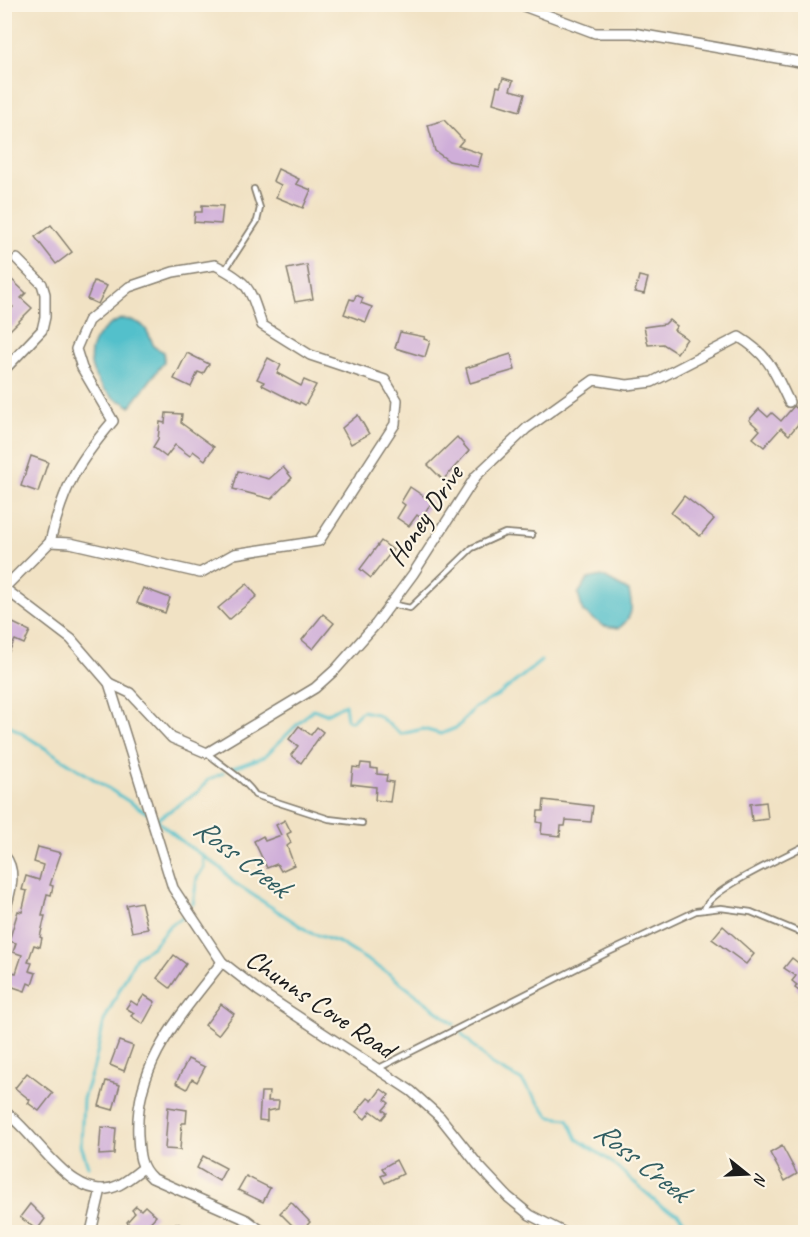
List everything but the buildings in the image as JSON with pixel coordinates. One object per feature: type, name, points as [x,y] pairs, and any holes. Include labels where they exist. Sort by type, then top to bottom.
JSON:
[{"type":"street","points":[[518,4],[595,33],[633,33],[746,54],[798,62],[806,60]]},
{"type":"street","points":[[4,370],[42,330],[45,317],[45,294],[42,284],[17,259]]},
{"type":"street","points":[[4,588],[50,542],[59,508],[72,475],[113,421],[82,368],[76,349],[88,321],[129,286],[173,272],[216,266],[249,287],[262,325],[310,354],[385,380],[397,400],[395,424],[319,541],[234,554],[200,573],[70,543],[50,542]]},
{"type":"street","name":"Honey Drive","points":[[207,753],[315,688],[336,669],[413,574],[476,476],[527,428],[594,380],[627,385],[652,382],[739,337],[759,349],[771,365],[789,402]]},
{"type":"street","name":"Chunns Cove Road","points":[[4,588],[71,639],[109,683],[173,888],[222,962],[259,991],[411,1091],[441,1117],[479,1166],[508,1197],[530,1215],[563,1233]]},
{"type":"street","points":[[109,683],[130,693],[172,738],[207,753]]},
{"type":"street","points":[[4,855],[10,861],[13,881],[4,915]]},
{"type":"street","points":[[222,962],[159,1045],[137,1106],[139,1153],[142,1169],[152,1178],[247,1220],[263,1233]]},
{"type":"street","points":[[4,1111],[72,1179],[89,1187],[101,1189],[120,1185],[142,1169]]},
{"type":"street","points":[[91,1233],[101,1189]]},
{"type":"lane","points":[[225,270],[257,221],[260,208],[255,189]]},
{"type":"lane","points":[[391,604],[410,608],[472,548],[505,532],[532,536]]},
{"type":"lane","points":[[207,753],[227,772],[250,786],[255,795],[329,819],[362,823]]},
{"type":"lane","points":[[704,910],[705,903],[722,888],[806,845]]},
{"type":"lane","points":[[377,1069],[609,952],[704,910],[734,909],[751,912],[806,935]]},
{"type":"water","points":[[121,319],[134,321],[143,326],[154,347],[164,352],[164,362],[130,407],[114,398],[103,388],[91,366],[90,356],[99,335],[108,326]]},
{"type":"water","points":[[602,576],[629,591],[631,612],[619,628],[604,626],[583,612],[578,594],[588,579]]},
{"type":"waterway","points":[[230,769],[264,757],[313,709],[326,714],[345,704],[347,720],[352,721],[362,711],[376,714],[401,734],[423,729],[441,734],[458,727],[473,709],[500,694],[541,661]]},
{"type":"waterway","name":"Ross Creek","points":[[4,722],[147,813]]},
{"type":"waterway","points":[[156,820],[199,791],[208,780],[223,773]]},
{"type":"waterway","name":"Ross Creek","points":[[155,819],[184,843],[221,868],[233,882],[311,933],[338,942],[388,973],[454,1024]]},
{"type":"waterway","points":[[193,904],[197,878],[204,867],[203,855]]},
{"type":"waterway","points":[[88,1166],[81,1145],[83,1099],[95,1062],[104,1021],[136,957],[152,947],[170,925],[182,918]]},
{"type":"waterway","name":"Ross Creek","points":[[461,1033],[492,1065],[521,1080],[550,1117],[568,1119],[577,1139],[609,1160],[662,1207],[677,1213],[694,1232]]}]
